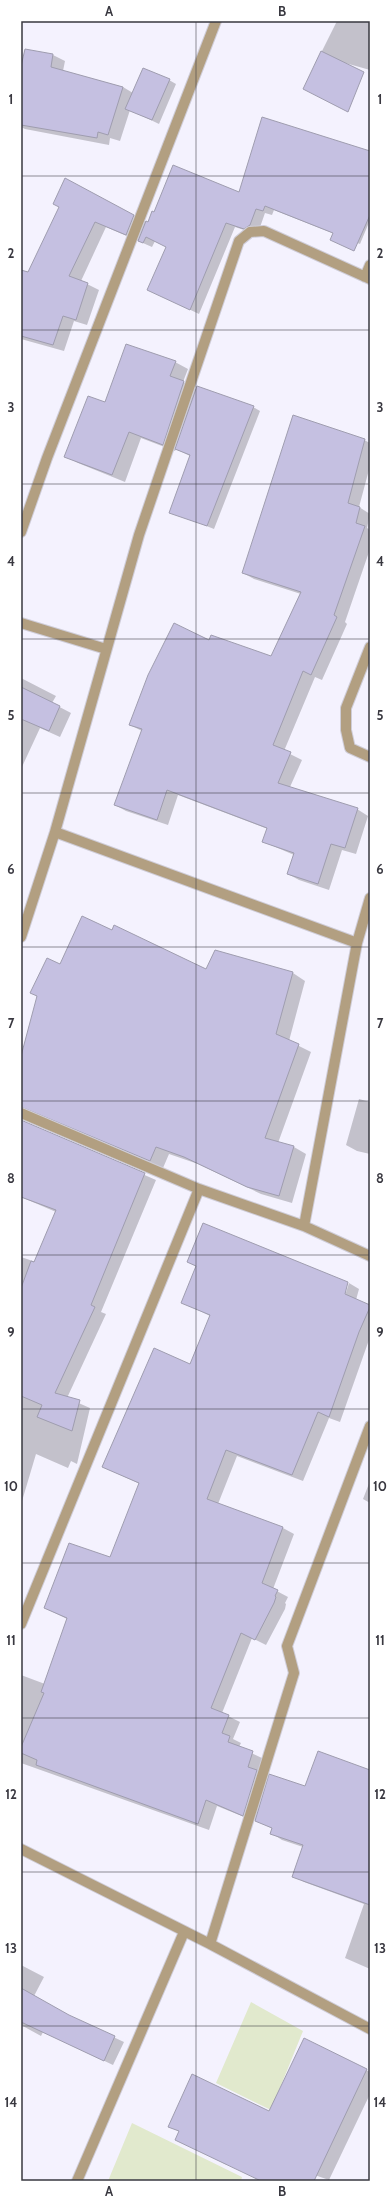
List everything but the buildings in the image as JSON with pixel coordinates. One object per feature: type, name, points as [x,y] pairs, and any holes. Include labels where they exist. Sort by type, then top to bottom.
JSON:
[{"type":"street","points":[[21,532],[50,450],[216,21]]},
{"type":"street","points":[[21,938],[55,832],[139,536],[239,241],[250,232],[264,231],[368,278],[370,265]]},
{"type":"street","points":[[21,623],[106,649]]},
{"type":"street","points":[[370,648],[346,708],[346,730],[350,748],[370,757]]},
{"type":"street","points":[[55,832],[357,943]]},
{"type":"street","points":[[304,1226],[357,943],[370,898]]},
{"type":"street","points":[[21,1113],[199,1189],[304,1226],[370,1256]]},
{"type":"street","points":[[21,1624],[199,1189]]},
{"type":"street","points":[[210,1944],[294,1673],[287,1646],[370,1426]]},
{"type":"street","points":[[21,1849],[210,1944],[370,2029]]},
{"type":"street","points":[[76,2181],[184,1932]]},
{"type":"green space","points":[[251,2002],[303,2031],[271,2110],[216,2083]]},
{"type":"green space","points":[[132,2123],[242,2177],[241,2181],[108,2181]]}]
